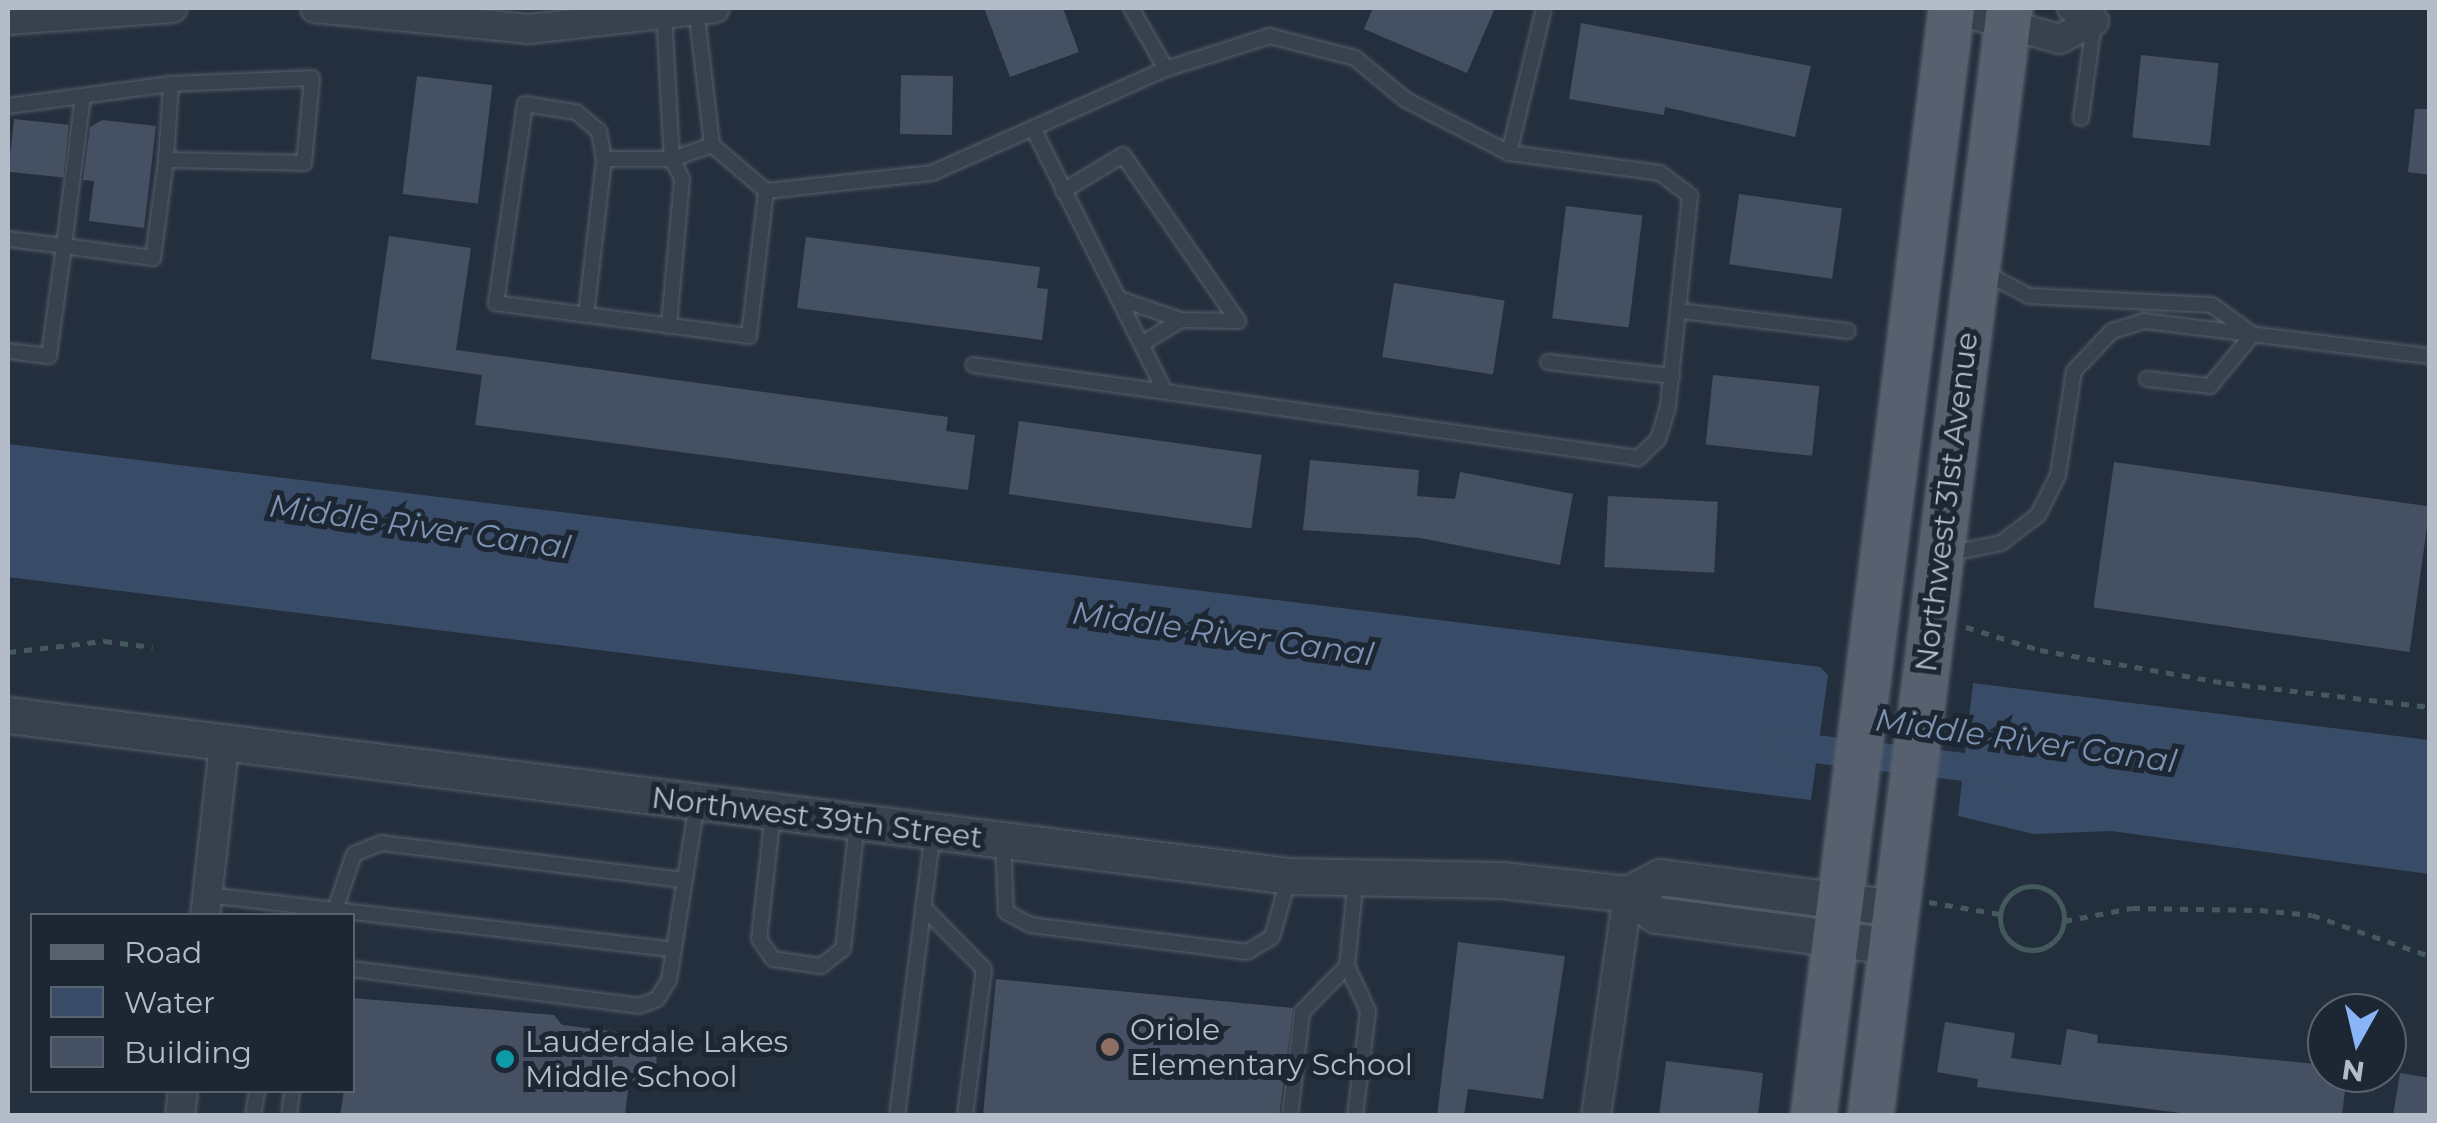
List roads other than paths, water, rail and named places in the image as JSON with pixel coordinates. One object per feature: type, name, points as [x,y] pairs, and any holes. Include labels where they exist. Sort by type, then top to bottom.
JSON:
[{"type":"main road","name":"Northwest 31st Avenue","points":[[1813,1116],[1950,8]]},
{"type":"main road","name":"Northwest 31st Avenue","points":[[1870,1116],[2008,17]]},
{"type":"street","points":[[21,16],[172,8]]},
{"type":"street","points":[[314,8],[529,28],[702,9]]},
{"type":"street","points":[[1950,8],[2008,17],[2060,39],[2087,12]]},
{"type":"street","name":"Northwest 39th Street","points":[[8,716],[224,747],[1289,876],[1628,894],[1660,877],[1838,920],[1895,917]]},
{"type":"street","points":[[206,905],[224,747]]},
{"type":"street","points":[[1596,1116],[1628,894]]},
{"type":"lane","points":[[1132,8],[1166,69]]},
{"type":"lane","points":[[702,9],[712,145],[766,191],[932,174],[1034,132],[1166,69],[1270,36],[1320,42],[1509,153],[1660,173],[1690,196],[1672,376],[1658,439],[1638,458],[1162,386],[973,365]]},
{"type":"lane","points":[[664,12],[672,159],[682,180],[669,326]]},
{"type":"lane","points":[[1509,153],[1544,12]]},
{"type":"lane","points":[[2081,118],[2087,12]]},
{"type":"lane","points":[[8,106],[172,84],[312,78],[304,163],[166,160]]},
{"type":"lane","points":[[8,239],[153,258],[172,84]]},
{"type":"lane","points":[[8,351],[49,356],[83,96]]},
{"type":"lane","points":[[586,315],[604,160],[599,130],[576,112],[525,104],[496,303],[586,315],[669,326],[749,336],[766,191]]},
{"type":"lane","points":[[1034,132],[1145,342],[1162,386]]},
{"type":"lane","points":[[604,160],[672,159],[712,145]]},
{"type":"lane","points":[[1064,192],[1124,156],[1238,321],[1181,320],[1123,300]]},
{"type":"lane","points":[[1976,264],[2028,296],[2212,304],[2253,334]]},
{"type":"lane","points":[[1680,311],[1848,331]]},
{"type":"lane","points":[[1145,342],[1181,320]]},
{"type":"lane","points":[[1939,556],[2001,544],[2038,514],[2058,475],[2074,372],[2100,339],[2144,321],[2430,356]]},
{"type":"lane","points":[[2147,378],[2210,386],[2253,334]]},
{"type":"lane","points":[[1548,362],[1672,376]]},
{"type":"lane","points":[[355,968],[639,1006],[663,990],[698,803]]},
{"type":"lane","points":[[774,812],[759,939],[773,960],[820,966],[843,949],[858,822]]},
{"type":"lane","points":[[897,1116],[933,832]]},
{"type":"lane","points":[[1003,840],[1006,912],[1050,928],[1246,952],[1272,937],[1289,876]]},
{"type":"lane","points":[[334,913],[354,854],[381,844],[684,880]]},
{"type":"lane","points":[[1356,877],[1347,966],[1368,1011],[1356,1116]]},
{"type":"lane","points":[[206,905],[320,913]]},
{"type":"lane","points":[[926,909],[984,970],[965,1116]]},
{"type":"lane","points":[[355,916],[673,950]]},
{"type":"lane","points":[[1290,1116],[1302,1012],[1347,966]]},
{"type":"water","points":[[8,444],[1820,667],[1828,675],[1811,800],[8,577]]},
{"type":"water","points":[[1973,683],[2429,740],[2429,874],[2111,831],[2034,834],[1958,816]]},
{"type":"waterway","name":"Middle River Canal","points":[[1782,745],[1997,771]]},
{"type":"place","name":"Oriole Elementary School","points":[[1110,1047]]},
{"type":"place","name":"Lauderdale Lakes Middle School","points":[[505,1059]]}]
